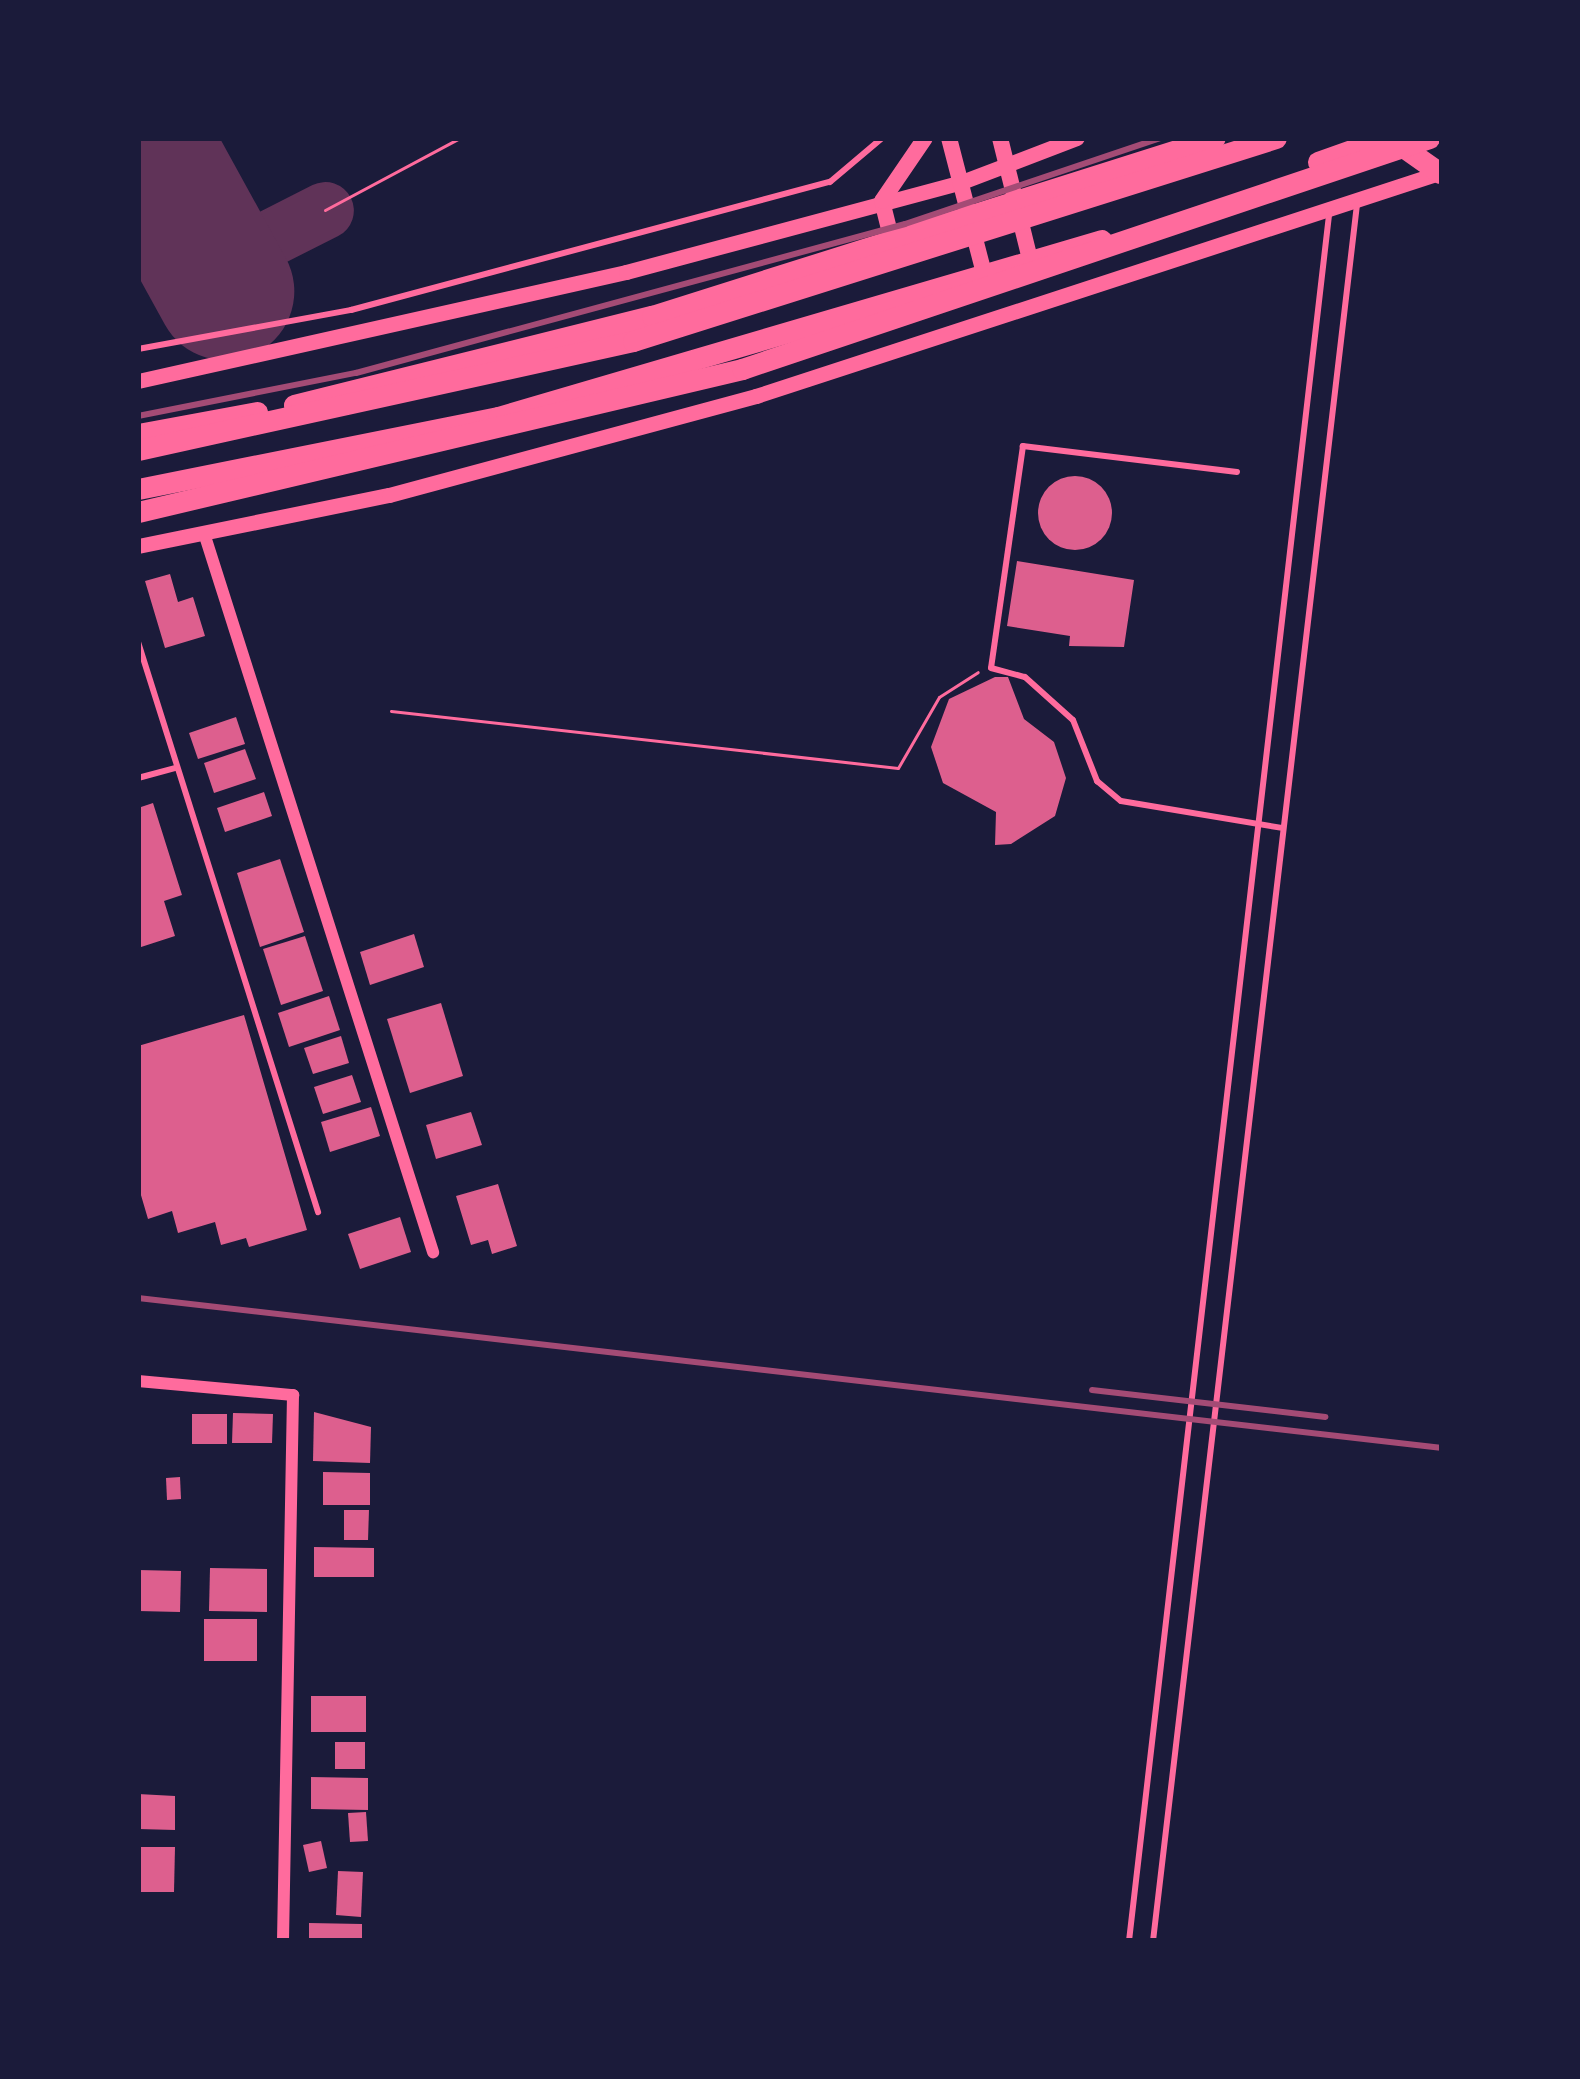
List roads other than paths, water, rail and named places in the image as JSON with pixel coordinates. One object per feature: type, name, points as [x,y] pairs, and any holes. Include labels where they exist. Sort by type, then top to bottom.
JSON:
[{"type":"highway","points":[[138,434],[465,364],[893,245],[1019,207],[1215,138]]},
{"type":"highway","points":[[138,450],[633,341],[1276,138]]},
{"type":"highway","points":[[138,489],[595,392],[1087,246],[1394,143],[1429,138]]},
{"type":"highway","points":[[1394,143],[1441,172]]},
{"type":"highway","points":[[138,512],[489,436],[990,294],[1394,143]]},
{"type":"main road","points":[[893,245],[882,201],[925,138]]},
{"type":"main road","points":[[949,138],[990,294]]},
{"type":"main road","points":[[1000,138],[1035,279]]},
{"type":"street","points":[[138,381],[346,341],[959,183],[1074,138]]},
{"type":"street","points":[[138,546],[435,483],[997,318],[1441,172]]},
{"type":"street","points":[[204,533],[433,1252]]},
{"type":"street","points":[[138,1381],[293,1395],[283,1941]]},
{"type":"lane","points":[[138,349],[351,310],[830,182],[882,138]]},
{"type":"lane","points":[[1153,1941],[1357,201]]},
{"type":"lane","points":[[1129,1941],[1329,211]]},
{"type":"lane","points":[[1237,472],[1023,446],[991,668],[1025,677],[1073,720],[1097,781],[1121,801],[1282,828]]},
{"type":"lane","points":[[138,642],[318,1212]]},
{"type":"lane","points":[[138,778],[177,768]]},
{"type":"railway","points":[[138,416],[356,373],[905,224],[1160,138]]},
{"type":"railway","points":[[138,1298],[1442,1448]]},
{"type":"railway","points":[[1092,1390],[1325,1417]]}]
